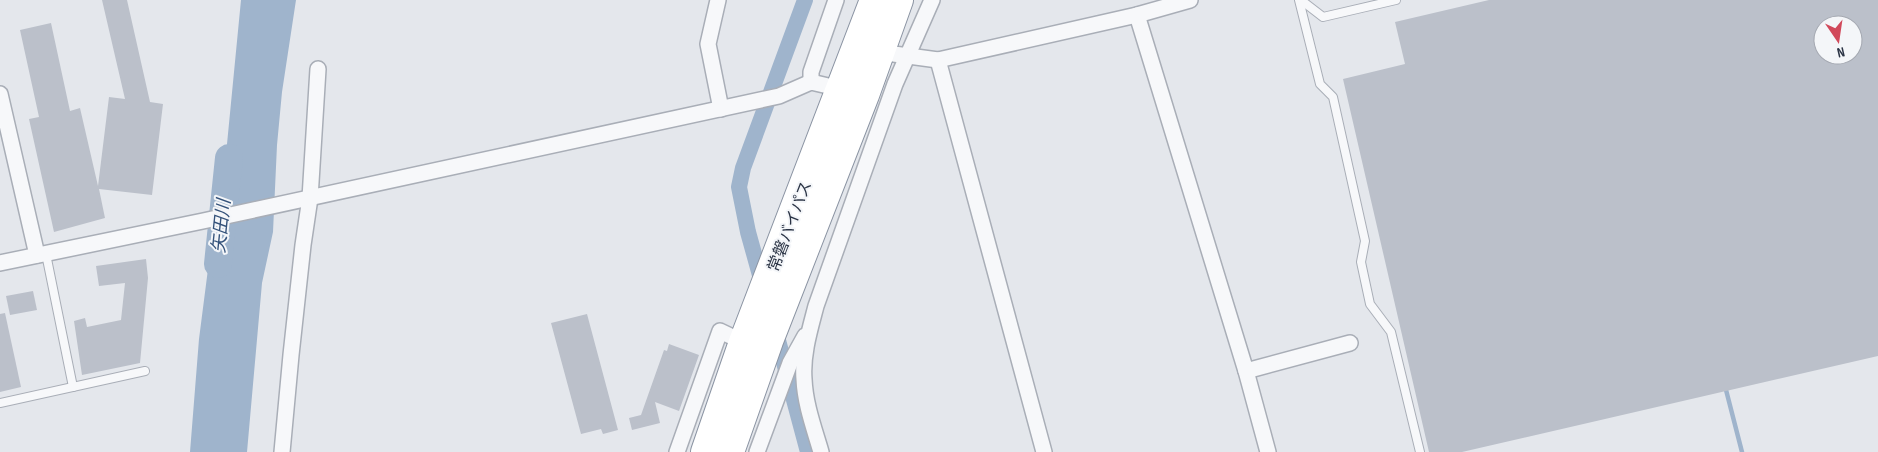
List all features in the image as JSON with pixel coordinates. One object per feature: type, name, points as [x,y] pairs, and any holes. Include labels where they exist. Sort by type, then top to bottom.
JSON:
[{"type":"highway","name":"常磐バイパス","points":[[769,310],[769,278],[874,0]]},
{"type":"highway","name":"常磐バイパス","points":[[704,452],[756,342],[865,95],[899,0]]},
{"type":"highway","name":"常磐バイパス","points":[[730,452],[756,342]]},
{"type":"street","points":[[718,0],[708,44],[721,109]]},
{"type":"street","points":[[811,82],[811,72],[836,0]]},
{"type":"street","points":[[821,452],[804,379],[810,328],[816,306],[895,84],[909,56],[932,0]]},
{"type":"street","points":[[879,52],[938,60],[1137,15],[1190,0]]},
{"type":"street","points":[[1137,15],[1246,371],[1268,452]]},
{"type":"street","points":[[938,60],[1044,452]]},
{"type":"street","points":[[282,452],[308,198],[318,69]]},
{"type":"street","points":[[0,263],[203,222],[755,102],[779,96],[811,82],[841,89]]},
{"type":"street","points":[[0,94],[42,255]]},
{"type":"street","points":[[757,452],[790,363],[810,328]]},
{"type":"street","points":[[677,452],[720,330],[756,342]]},
{"type":"street","points":[[1246,371],[1350,343]]},
{"type":"lane","points":[[1300,0],[1323,17],[1396,0]]},
{"type":"lane","points":[[1300,0],[1320,84],[1333,96],[1365,241],[1361,262],[1370,304],[1390,332],[1420,452]]},
{"type":"lane","points":[[42,255],[73,387]]},
{"type":"lane","points":[[0,403],[145,372]]},
{"type":"water","points":[[241,0],[296,0],[282,92],[277,145],[273,232],[262,283],[247,452],[190,452],[199,339],[208,269],[224,219],[227,144]]},
{"type":"building","points":[[102,0],[127,0],[150,102],[163,104],[152,195],[99,189],[105,218],[54,232],[29,119],[39,117],[20,30],[51,23],[70,111],[80,108],[98,186],[109,97],[125,99]]},
{"type":"building","points":[[1489,0],[1878,0],[1878,356],[1462,452],[1429,452],[1343,79],[1405,64],[1395,22]]},
{"type":"building","points":[[146,259],[148,278],[140,363],[82,375],[74,321],[85,318],[87,327],[121,320],[125,283],[99,286],[96,266]]},
{"type":"building","points":[[33,291],[37,310],[10,315],[6,296]]},
{"type":"building","points":[[5,313],[21,387],[0,392],[0,314]]},
{"type":"building","points":[[587,314],[618,430],[603,434],[601,429],[581,434],[551,323]]},
{"type":"building","points":[[669,344],[699,355],[679,411],[655,402],[660,423],[632,430],[629,418],[641,415],[664,350],[667,351]]},
{"type":"waterway","points":[[763,286],[748,232],[739,187],[743,168],[805,0]]},
{"type":"waterway","name":"矢田川","points":[[218,264],[229,158]]},
{"type":"waterway","points":[[775,329],[808,452]]},
{"type":"waterway","points":[[1725,386],[1742,452]]}]
